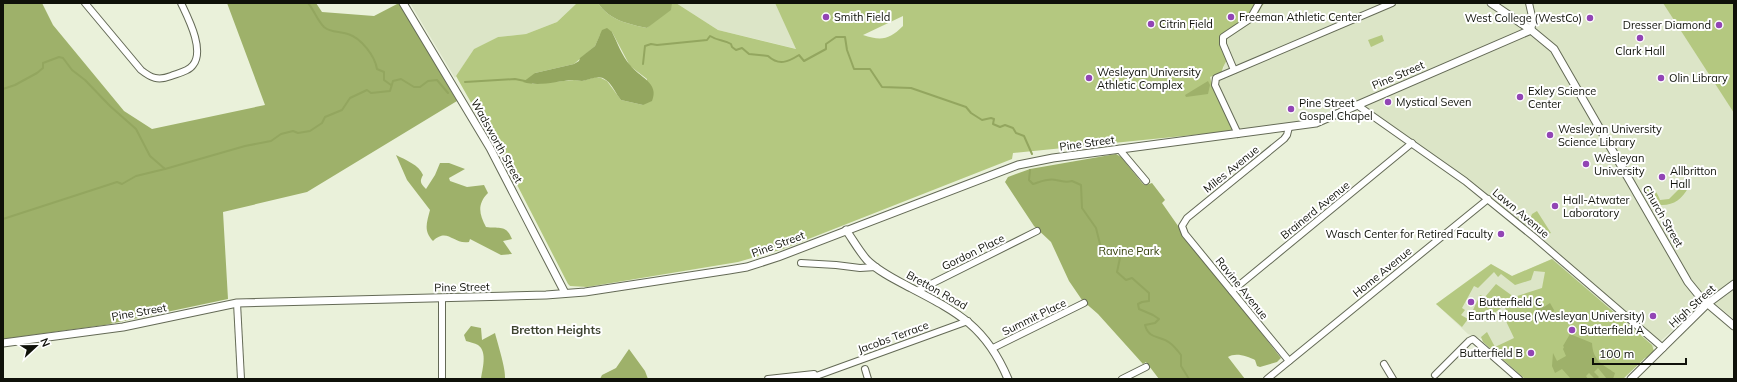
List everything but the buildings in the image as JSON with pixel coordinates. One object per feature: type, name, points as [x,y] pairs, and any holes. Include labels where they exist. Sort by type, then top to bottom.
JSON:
[{"type":"street","points":[[85,3],[141,70],[150,77],[164,79],[188,70],[197,58],[196,38],[181,3]]},
{"type":"street","name":"Wadsworth Street","points":[[403,3],[490,148],[565,293]]},
{"type":"street","points":[[1234,70],[1223,44],[1223,37],[1250,19],[1259,3]]},
{"type":"street","points":[[1238,134],[1214,82],[1218,77],[1392,3]]},
{"type":"street","name":"Church Street","points":[[1490,3],[1548,43],[1560,57],[1682,273],[1694,290],[1707,304],[1734,326]]},
{"type":"street","points":[[1529,3],[1533,21],[1530,30]]},
{"type":"street","name":"Pine Street","points":[[3,343],[123,327],[237,303],[525,296],[611,288],[747,267],[778,257],[1018,165],[1053,158],[1316,123],[1530,30]]},
{"type":"street","name":"Lawn Avenue","points":[[1357,105],[1449,169],[1488,199],[1663,348]]},
{"type":"street","name":"Miles Avenue","points":[[1182,226],[1187,218],[1284,139],[1288,135],[1289,127]]},
{"type":"street","name":"Brainerd Avenue","points":[[1232,291],[1412,143]]},
{"type":"street","points":[[1120,149],[1146,181]]},
{"type":"street","name":"Home Avenue","points":[[1266,379],[1488,199]]},
{"type":"street","name":"Ravine Avenue","points":[[1182,226],[1185,234],[1288,361]]},
{"type":"street","name":"Bretton Road","points":[[846,230],[860,251],[876,267],[944,305],[968,321],[993,348],[1008,379]]},
{"type":"street","name":"Gordon Place","points":[[917,291],[1037,231]]},
{"type":"street","points":[[801,263],[860,268],[876,267]]},
{"type":"street","name":"High Street","points":[[1631,379],[1707,304],[1734,284]]},
{"type":"street","points":[[442,298],[442,379]]},
{"type":"street","points":[[237,303],[241,379]]},
{"type":"street","name":"Summit Place","points":[[993,348],[1084,303]]},
{"type":"street","name":"Jacobs Terrace","points":[[808,379],[968,321]]},
{"type":"street","points":[[1435,375],[1469,341],[1475,340],[1519,379]]},
{"type":"street","points":[[1384,364],[1393,379]]},
{"type":"street","points":[[1122,379],[1146,367]]},
{"type":"street","points":[[866,369],[868,379]]},
{"type":"street","name":"Jacobs Terrace","points":[[768,379],[826,372]]},
{"type":"shaded area","points":[[410,3],[577,3],[557,22],[526,34],[498,37],[474,49],[455,78]]},
{"type":"shaded area","points":[[577,3],[598,3],[602,9],[613,17],[626,23],[647,28],[672,3],[676,3],[718,30],[796,49],[775,3],[1265,3],[1255,20],[1228,38],[1222,49],[1227,60],[1222,72],[1210,77],[1233,131],[1013,153],[1012,159],[783,249],[738,262],[587,287],[570,286],[568,284],[511,173],[456,76],[474,49],[498,37],[526,34],[557,22]],"holes":[[[903,16],[903,26],[889,37],[875,38],[863,35]],[[612,32],[630,66],[647,79],[643,105],[621,100],[607,81],[596,77],[582,81],[574,80],[532,84],[535,73],[574,64],[595,46],[600,35]]]},
{"type":"shaded area","points":[[676,3],[775,3],[797,49],[718,30]]},
{"type":"shaded area","name":"Wesleyan University","points":[[1265,3],[1734,3],[1734,319],[1708,298],[1653,348],[1651,356],[1645,358],[1623,379],[1525,379],[1482,339],[1468,334],[1436,304],[1491,264],[1512,276],[1552,259],[1555,255],[1484,196],[1352,101],[1314,118],[1292,123],[1233,131],[1210,77],[1222,72],[1224,67],[1222,49],[1228,38]]},
{"type":"shaded area","points":[[1663,3],[1734,3],[1734,113]]},
{"type":"shaded area","points":[[607,28],[612,32],[627,61],[651,85],[654,95],[652,101],[643,105],[621,100],[608,82],[600,77],[582,81],[573,80],[542,84],[523,82],[535,73],[574,64],[579,61],[580,58],[595,46],[602,30]]},
{"type":"shaded area","points":[[1382,35],[1384,41],[1371,47],[1368,40]]},
{"type":"shaded area","points":[[1684,184],[1688,188],[1686,192],[1677,201],[1665,205],[1660,205],[1656,200],[1653,201],[1647,192],[1647,186],[1655,191],[1660,200],[1669,199]]},
{"type":"shaded area","points":[[1537,211],[1551,233],[1548,234],[1530,219],[1532,214]]},
{"type":"shaded area","points":[[1552,259],[1652,345],[1654,351],[1651,356],[1645,358],[1623,379],[1525,379],[1483,342],[1481,337],[1487,332],[1495,347],[1514,338],[1505,319],[1509,316],[1504,306],[1486,319],[1473,310],[1480,295],[1485,297],[1496,284],[1514,297],[1542,288],[1545,272],[1534,271],[1531,280],[1515,285],[1501,274],[1498,277],[1494,272],[1478,288],[1474,286],[1462,308],[1465,310],[1461,315],[1468,319],[1462,327],[1436,304],[1491,264],[1512,276]]},
{"type":"green space","points":[[3,3],[42,3],[53,25],[124,111],[152,129],[265,105],[227,3],[316,3],[322,12],[374,16],[399,3],[457,101],[307,192],[223,212],[228,299],[105,325],[3,339]]},
{"type":"green space","points":[[598,3],[672,3],[671,10],[647,28],[626,23],[613,17],[602,9]]},
{"type":"green space","points":[[1208,81],[1210,85],[1208,94],[1186,97],[1185,95]]},
{"type":"green space","name":"Ravine Park","points":[[1116,154],[1121,157],[1143,184],[1146,185],[1152,183],[1165,200],[1162,203],[1183,233],[1281,358],[1277,362],[1260,367],[1257,366],[1255,360],[1242,355],[1234,355],[1228,357],[1245,379],[1159,379],[1146,362],[1143,364],[1098,314],[1082,300],[1069,281],[1051,242],[1034,226],[1005,182],[1008,177],[1030,169]]},
{"type":"green space","points":[[396,155],[412,163],[421,171],[423,175],[421,183],[426,189],[435,175],[440,163],[449,163],[465,169],[449,178],[450,181],[467,187],[484,185],[488,193],[482,201],[480,209],[486,227],[502,228],[510,234],[512,239],[503,241],[512,254],[501,255],[470,239],[469,242],[463,242],[443,236],[438,237],[433,241],[427,230],[430,210],[407,180]]},
{"type":"green space","points":[[1540,303],[1542,303],[1544,307],[1550,303],[1554,310],[1552,316],[1547,321],[1540,320],[1539,316],[1541,314],[1537,312],[1536,309]]},
{"type":"green space","points":[[471,326],[481,328],[482,340],[495,333],[503,363],[505,379],[481,379],[484,361],[483,352],[478,345],[466,341],[464,335]]},
{"type":"green space","points":[[1570,334],[1592,343],[1596,358],[1615,373],[1613,379],[1607,379],[1598,368],[1594,372],[1599,377],[1597,379],[1589,373],[1586,376],[1588,379],[1571,379],[1562,369],[1555,373],[1552,366],[1553,353],[1557,361],[1566,356],[1563,346]]},
{"type":"green space","points":[[629,349],[645,371],[648,379],[600,379],[602,375],[616,368]]},
{"type":"waterway","points":[[308,3],[324,27],[332,31],[348,34],[358,39],[367,48],[376,64],[377,69],[384,72],[384,80],[391,85]]},
{"type":"waterway","points":[[643,64],[645,46],[651,44],[657,45],[707,40],[710,36],[731,44],[736,50],[742,48],[749,54],[768,56],[780,62],[791,60],[799,55],[804,61],[826,49],[826,44],[836,37],[845,37],[847,50],[854,69],[870,69],[882,87],[911,88],[966,107],[971,113],[982,120],[991,118],[994,119],[993,124],[1000,127],[1005,125],[1013,128],[1016,133],[1024,136],[1032,154]]},
{"type":"waterway","points":[[3,89],[15,85],[37,73],[43,68],[43,63],[59,57],[63,58],[72,70],[85,80],[110,106],[136,129],[150,156],[165,169]]},
{"type":"waterway","points":[[3,219],[117,182],[122,184],[136,176],[245,146],[271,141],[281,134],[293,131],[298,133],[310,131],[322,123],[325,117],[342,110],[350,98],[367,90],[371,93],[390,91],[393,81],[401,79],[414,87],[420,87],[428,81],[437,80],[448,93]]},
{"type":"waterway","points":[[465,82],[515,79],[525,81]]},
{"type":"waterway","points":[[1030,170],[1029,180],[1033,184],[1044,180],[1053,180],[1066,182],[1072,181],[1081,185],[1082,208],[1096,228],[1101,248],[1114,253],[1120,258],[1117,272],[1126,280],[1132,278],[1149,293],[1149,301],[1138,304],[1139,309],[1159,319],[1155,323],[1145,325],[1147,330],[1152,335],[1170,343],[1177,350],[1181,355],[1181,366],[1189,379]]},
{"type":"place","name":"Smith Field","points":[[826,17]]},
{"type":"place","name":"Freeman Athletic Center","points":[[1231,17]]},
{"type":"place","name":"West College (WestCo)","points":[[1590,18]]},
{"type":"place","name":"Citrin Field","points":[[1151,24]]},
{"type":"place","name":"Dresser Diamond","points":[[1719,25]]},
{"type":"place","name":"Clark Hall","points":[[1640,38]]},
{"type":"place","name":"Wesleyan University Athletic Complex","points":[[1089,78]]},
{"type":"place","name":"Olin Library","points":[[1661,78]]},
{"type":"place","name":"Exley Science Center","points":[[1520,97]]},
{"type":"place","name":"Mystical Seven","points":[[1388,102]]},
{"type":"place","name":"Pine Street Gospel Chapel","points":[[1291,109]]},
{"type":"place","name":"Wesleyan University Science Library","points":[[1550,135]]},
{"type":"place","name":"Wesleyan University","points":[[1586,164]]},
{"type":"place","name":"Allbritton Hall","points":[[1662,177]]},
{"type":"place","name":"Hall-Atwater Laboratory","points":[[1555,206]]},
{"type":"place","name":"Wasch Center for Retired Faculty","points":[[1501,234]]},
{"type":"place","name":"Butterfield C","points":[[1471,302]]},
{"type":"place","name":"Earth House (Wesleyan University)","points":[[1653,316]]},
{"type":"place","name":"Butterfield A","points":[[1572,330]]},
{"type":"place","name":"Butterfield B","points":[[1531,353]]},
{"type":"district","name":"Bretton Heights","points":[[556,330]]}]
